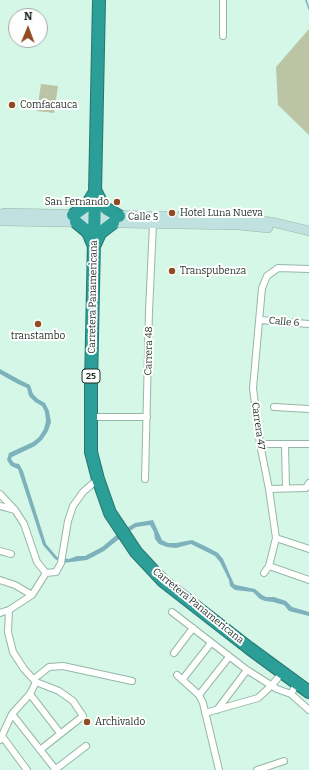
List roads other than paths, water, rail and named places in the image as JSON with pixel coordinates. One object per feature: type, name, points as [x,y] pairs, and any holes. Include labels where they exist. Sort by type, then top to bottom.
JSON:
[{"type":"highway","name":"Carretera Panamericana","points":[[99,0],[91,417],[91,452],[98,479],[110,513],[136,552],[163,581],[282,673],[294,688],[309,692]]},
{"type":"highway","points":[[94,247],[88,232],[74,218],[87,205],[95,191]]},
{"type":"highway","points":[[94,247],[100,232],[116,220],[113,213],[102,204],[95,191]]},
{"type":"main road","name":"Calle 5","points":[[0,215],[4,213],[116,220],[153,224],[257,227],[309,236]]},
{"type":"main road","name":"Calle 5","points":[[0,220],[74,218]]},
{"type":"main road","name":"Calle 5","points":[[116,220],[244,218],[276,223],[309,231]]},
{"type":"street","points":[[223,0],[223,36]]},
{"type":"street","name":"Carrera 48","points":[[145,479],[149,311],[153,224]]},
{"type":"street","name":"Carrera 47","points":[[264,573],[269,566],[276,538],[269,489],[260,444],[253,388],[262,288],[266,276],[278,268],[309,269]]},
{"type":"street","name":"Calle 6","points":[[260,320],[309,324]]},
{"type":"street","points":[[274,407],[309,409]]},
{"type":"street","points":[[91,417],[147,417]]},
{"type":"street","points":[[260,444],[309,444]]},
{"type":"street","points":[[285,444],[286,488]]},
{"type":"street","points":[[46,573],[56,572],[61,563],[72,506],[83,492],[98,479]]},
{"type":"street","points":[[269,489],[306,488],[309,483]]},
{"type":"street","points":[[0,494],[15,510],[24,524],[37,562],[46,573]]},
{"type":"street","points":[[0,506],[15,510]]},
{"type":"street","points":[[276,538],[309,549]]},
{"type":"street","points":[[0,551],[11,554]]},
{"type":"street","points":[[269,566],[309,580]]},
{"type":"street","points":[[0,613],[9,610],[32,595],[46,573]]},
{"type":"street","points":[[0,580],[16,585],[32,595]]},
{"type":"street","points":[[9,610],[8,632],[13,652],[24,669],[35,681],[60,692],[73,701],[83,716],[40,750]]},
{"type":"street","points":[[172,612],[229,657],[271,686],[294,688],[309,710]]},
{"type":"street","points":[[174,653],[193,628]]},
{"type":"street","points":[[182,680],[211,642]]},
{"type":"street","points":[[199,695],[229,657]]},
{"type":"street","points":[[27,770],[1,738],[12,714],[30,694],[35,681],[49,667],[63,666],[132,680]]},
{"type":"street","points":[[217,710],[247,670]]},
{"type":"street","points":[[205,713],[258,698],[282,673]]},
{"type":"street","points":[[177,675],[199,695],[219,770]]},
{"type":"street","points":[[30,694],[60,733]]},
{"type":"street","points":[[12,714],[56,769],[86,746]]},
{"type":"street","points":[[257,770],[284,761]]},
{"type":"water","points":[[0,369],[30,385],[33,394],[45,403],[49,411],[51,422],[48,431],[42,440],[35,446],[12,457],[11,459],[14,463],[19,464],[23,471],[46,544],[57,557],[69,559],[77,556],[85,556],[102,547],[120,532],[135,523],[153,520],[162,540],[168,543],[176,543],[192,540],[207,547],[218,553],[223,559],[234,584],[255,589],[266,597],[274,597],[286,601],[292,607],[309,612],[309,616],[289,611],[284,605],[260,599],[253,592],[235,590],[230,586],[229,580],[220,562],[215,556],[191,544],[176,548],[159,544],[155,539],[154,532],[150,525],[136,527],[104,551],[87,560],[63,563],[55,559],[43,545],[18,469],[11,466],[7,460],[9,453],[33,442],[39,437],[44,429],[46,421],[45,412],[42,406],[29,396],[27,388],[0,374]]},
{"type":"waterway","points":[[306,0],[309,9]]},
{"type":"place","name":"Comfacauca","points":[[12,105]]},
{"type":"place","name":"San Fernando","points":[[117,202]]},
{"type":"place","name":"Hotel Luna Nueva","points":[[172,213]]},
{"type":"place","name":"Transpubenza","points":[[172,271]]},
{"type":"place","name":"transtambo","points":[[38,324]]},
{"type":"place","name":"Archivaldo","points":[[87,722]]}]
